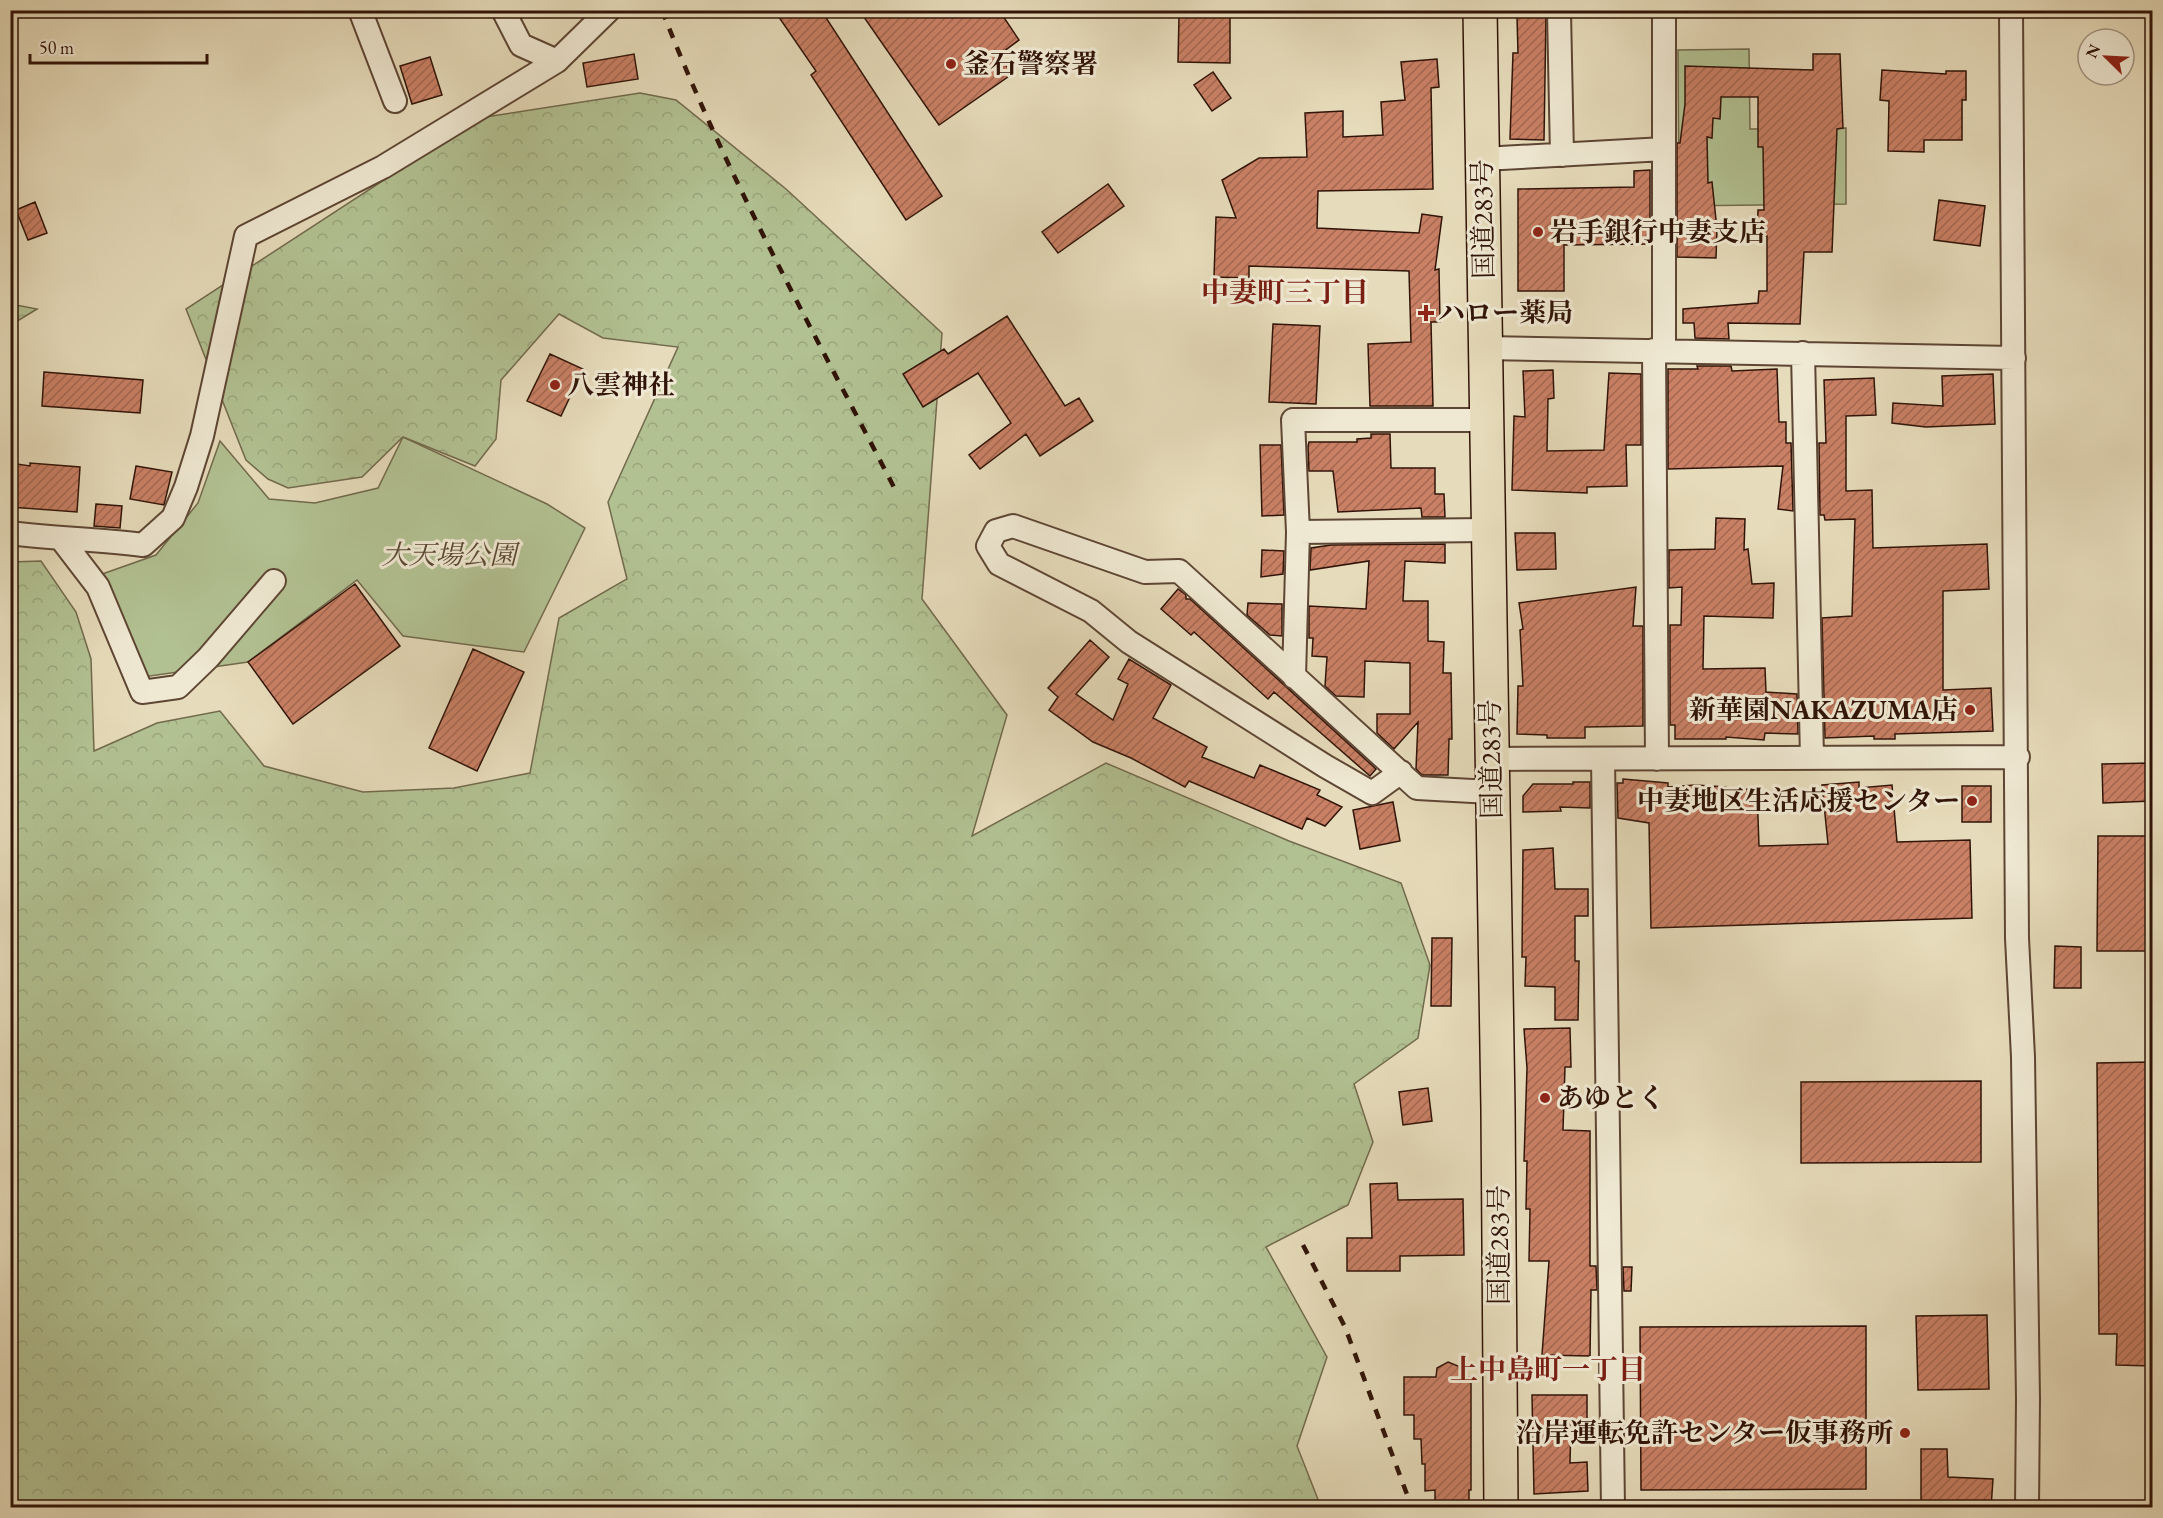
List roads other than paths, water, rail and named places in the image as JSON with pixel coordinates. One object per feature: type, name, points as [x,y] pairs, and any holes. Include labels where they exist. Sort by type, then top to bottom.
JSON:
[{"type":"highway","name":"国道283号","points":[[1480,10],[1498,1110],[1501,1508]]},
{"type":"street","points":[[360,10],[395,101]]},
{"type":"street","points":[[503,10],[521,45],[557,61]]},
{"type":"street","points":[[10,533],[62,540],[94,538],[143,545],[173,518],[202,436],[246,236],[383,167],[557,61],[609,10]]},
{"type":"street","points":[[1657,759],[1659,350],[1664,149],[1664,10]]},
{"type":"street","points":[[2011,10],[2018,757],[2017,938],[2022,1027],[2028,1399],[2027,1508]]},
{"type":"street","points":[[1559,12],[1562,155]]},
{"type":"street","points":[[1483,159],[1664,149]]},
{"type":"street","points":[[1485,348],[2014,358]]},
{"type":"street","points":[[1803,353],[1812,758]]},
{"type":"street","points":[[1294,677],[1298,532],[1293,420],[1486,420]]},
{"type":"street","points":[[1401,772],[1372,793],[1325,766],[1130,642],[1091,612],[999,564],[988,546],[996,531],[1013,526],[1145,572],[1179,571],[1401,772],[1417,788],[1491,792]]},
{"type":"street","points":[[1298,532],[1487,530]]},
{"type":"street","points":[[62,540],[98,587],[142,692],[178,687],[208,658],[274,581]]},
{"type":"street","points":[[1491,759],[2018,757]]},
{"type":"street","points":[[1603,759],[1613,1508]]},
{"type":"railway","points":[[662,10],[687,73],[744,195],[804,316],[898,495]]},
{"type":"railway","points":[[1303,1245],[1345,1327],[1412,1508]]},
{"type":"place","name":"釜石警察署","points":[[951,64]]},
{"type":"place","name":"岩手銀行中妻支店","points":[[1538,232]]},
{"type":"place","name":"ハロー薬局","points":[[1426,313]]},
{"type":"place","name":"八雲神社","points":[[555,385]]},
{"type":"place","name":"新華園NAKAZUMA店","points":[[1970,710]]},
{"type":"place","name":"中妻地区生活応援センター","points":[[1972,801]]},
{"type":"place","name":"あゆとく","points":[[1545,1098]]},
{"type":"place","name":"沿岸運転免許センター仮事務所","points":[[1905,1433]]},
{"type":"district","name":"中妻町三丁目","points":[[1285,292]]},
{"type":"district","name":"上中島町一丁目","points":[[1548,1369]]},
{"type":"park label","name":"大天場公園","points":[[449,555]]}]
